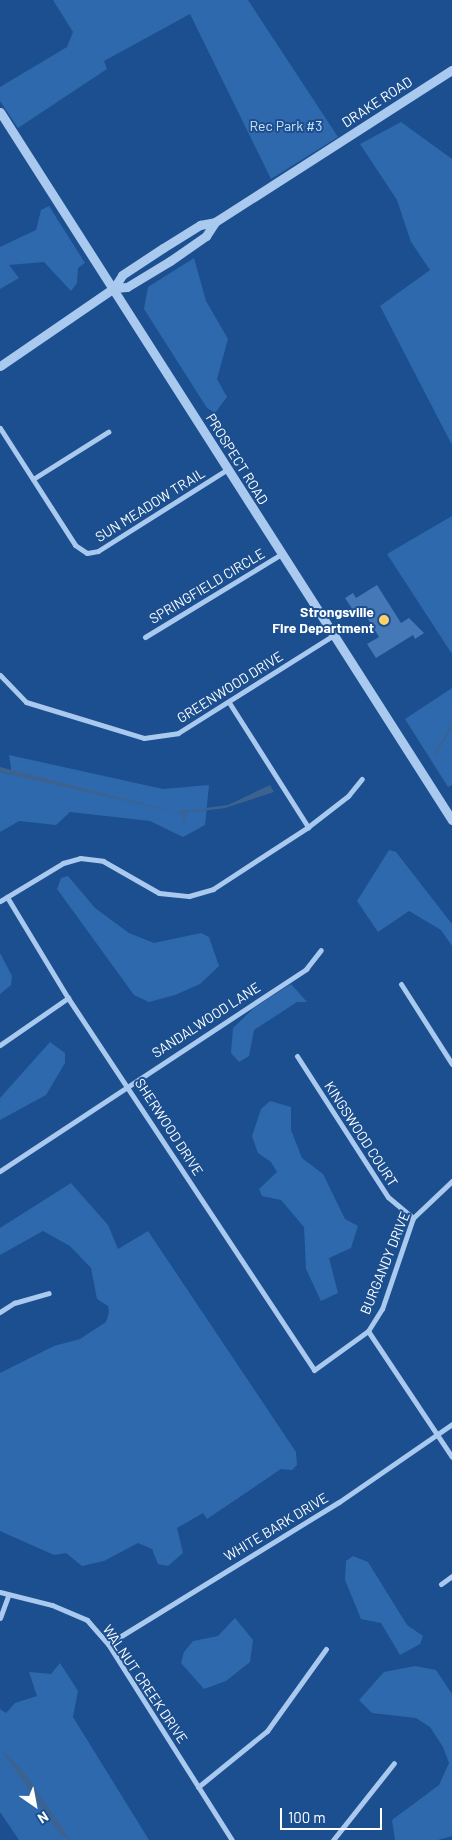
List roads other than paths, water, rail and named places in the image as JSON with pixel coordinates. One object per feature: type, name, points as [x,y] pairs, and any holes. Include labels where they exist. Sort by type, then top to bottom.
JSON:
[{"type":"street","name":"DRAKE ROAD","points":[[0,366],[114,288],[122,276],[155,254],[200,225],[215,222],[452,70]]},
{"type":"street","name":"PROSPECT ROAD","points":[[0,112],[114,288],[280,555],[452,820]]},
{"type":"street","name":"DRAKE ROAD","points":[[114,288],[127,287],[170,261],[206,236],[215,222]]},
{"type":"street","name":"SUN MEADOW TRAIL","points":[[0,428],[75,545],[87,553],[98,551],[226,470]]},
{"type":"street","points":[[33,479],[108,432]]},
{"type":"street","name":"SPRINGFIELD CIRCLE","points":[[145,637],[280,555]]},
{"type":"street","name":"GREENWOOD DRIVE","points":[[0,675],[26,702],[144,738],[178,733],[230,704],[332,636]]},
{"type":"street","points":[[230,704],[308,827]]},
{"type":"street","points":[[0,901],[63,863],[80,858],[103,862],[160,893],[189,896],[213,889],[308,827],[348,796],[362,779]]},
{"type":"street","name":"SHERWOOD DRIVE","points":[[7,897],[68,998],[127,1084],[314,1370]]},
{"type":"street","name":"SANDALWOOD LANE","points":[[0,1171],[127,1084],[306,968],[321,950]]},
{"type":"street","points":[[401,984],[452,1064]]},
{"type":"street","points":[[0,1045],[68,998]]},
{"type":"street","name":"KINGSWOOD COURT","points":[[297,1056],[388,1197],[413,1218]]},
{"type":"street","name":"BURGANDY DRIVE","points":[[314,1370],[368,1332],[382,1309],[413,1218],[452,1181]]},
{"type":"street","points":[[0,1312],[14,1302],[49,1293]]},
{"type":"street","points":[[368,1332],[452,1457]]},
{"type":"street","name":"WHITE BARK DRIVE","points":[[108,1644],[338,1502],[452,1424]]},
{"type":"street","points":[[441,1584],[452,1576]]},
{"type":"street","name":"WALNUT CREEK DRIVE","points":[[0,1592],[8,1596],[52,1604],[87,1620],[108,1644],[232,1840]]},
{"type":"street","points":[[0,1618],[8,1596]]},
{"type":"street","points":[[198,1787],[267,1731],[326,1649]]},
{"type":"street","points":[[334,1840],[394,1763]]},
{"type":"waterway","points":[[434,755],[452,726]]},
{"type":"place","name":"Strongsville Fire Department","points":[[384,620]]},
{"type":"park label","name":"Rec Park #3","points":[[286,126]]}]
